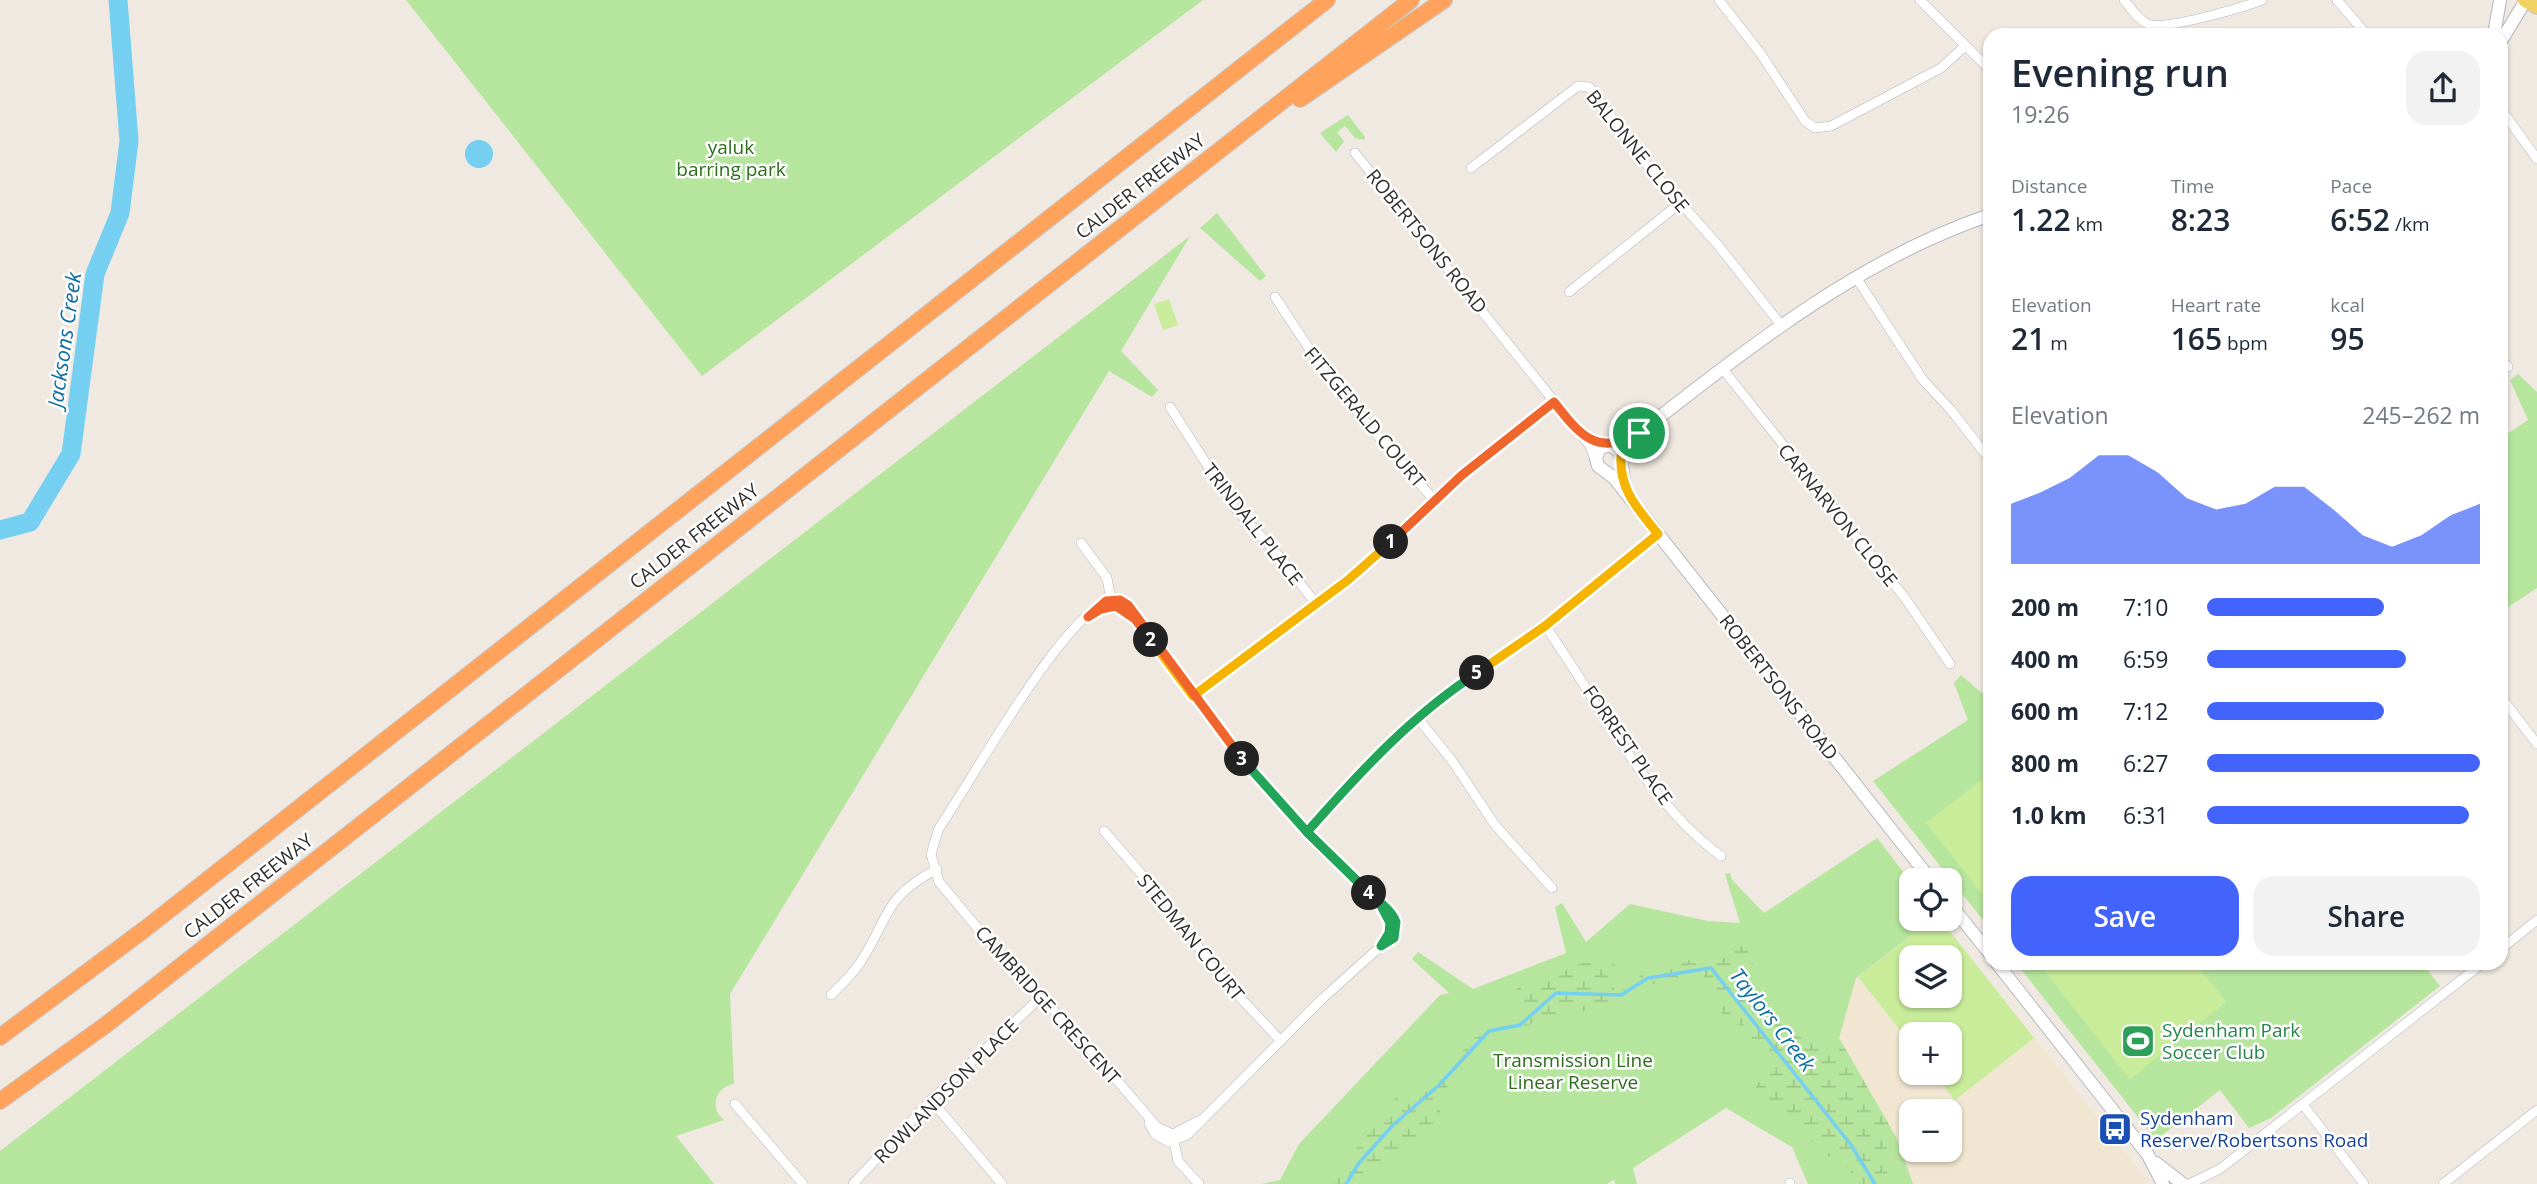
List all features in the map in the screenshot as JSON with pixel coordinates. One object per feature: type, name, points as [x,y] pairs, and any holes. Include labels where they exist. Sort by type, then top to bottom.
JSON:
[{"type":"highway","name":"CALDER FREEWAY","points":[[0,1037],[145,929],[1326,0]]},
{"type":"highway","name":"CALDER FREEWAY","points":[[0,1101],[107,1024],[1411,0]]},
{"type":"highway","points":[[1086,255],[1308,94],[1444,0]]},
{"type":"main road","points":[[2526,0],[2537,7]]},
{"type":"street","points":[[1719,0],[1761,54],[1805,121],[1815,128],[1831,126],[1941,68],[1965,46]]},
{"type":"street","points":[[1920,0],[1983,63]]},
{"type":"street","points":[[2124,0],[2142,20],[2155,26],[2217,14],[2262,0]]},
{"type":"street","points":[[2337,0],[2361,28]]},
{"type":"street","points":[[2495,28],[2500,0]]},
{"type":"street","points":[[2508,30],[2526,0]]},
{"type":"street","name":"BALONNE CLOSE","points":[[1471,168],[1578,86],[1586,86],[1593,90],[1679,204],[1718,245],[1782,325]]},
{"type":"street","points":[[2508,118],[2536,156]]},
{"type":"street","name":"ROBERTSONS ROAD","points":[[1355,153],[1590,446],[1601,466],[1627,494],[1922,868]]},
{"type":"street","points":[[1569,292],[1679,204]]},
{"type":"street","points":[[1639,433],[1612,470],[1601,466],[1598,451],[1639,433],[1782,325],[1916,245],[1983,218]]},
{"type":"street","points":[[1857,279],[1923,380],[1983,452]]},
{"type":"street","name":"FITZGERALD COURT","points":[[1275,297],[1332,383],[1434,500]]},
{"type":"street","name":"CARNARVON CLOSE","points":[[1722,368],[1905,598],[1950,664]]},
{"type":"street","points":[[1193,696],[1348,580],[1434,500],[1554,402]]},
{"type":"street","name":"TRINDALL PLACE","points":[[1170,407],[1234,507],[1281,558],[1316,604]]},
{"type":"street","points":[[1575,429],[1608,445],[1621,459]]},
{"type":"street","name":"ROBERTSONS ROAD","points":[[1621,459],[1627,494]]},
{"type":"street","points":[[1307,832],[1382,750],[1417,717],[1545,626],[1658,534]]},
{"type":"street","points":[[1081,543],[1107,578],[1112,602],[1135,619],[1245,763],[1307,832],[1379,902],[1393,926],[1381,946],[1322,999],[1198,1121],[1173,1138],[1178,1161],[1199,1184]]},
{"type":"street","points":[[831,996],[858,966],[897,896],[936,870],[937,845],[951,811],[1032,680],[1088,617],[1112,602]]},
{"type":"street","name":"FORREST PLACE","points":[[1545,626],[1648,778],[1675,812],[1721,856]]},
{"type":"street","points":[[2508,706],[2537,744]]},
{"type":"street","points":[[1417,717],[1495,825],[1552,888]]},
{"type":"street","name":"STEDMAN COURT","points":[[1104,831],[1170,907],[1215,971],[1281,1041]]},
{"type":"street","name":"CAMBRIDGE CRESCENT","points":[[936,870],[996,950],[1095,1054],[1145,1115],[1173,1138]]},
{"type":"street","points":[[1962,919],[1983,945]]},
{"type":"street","points":[[2508,943],[2537,920]]},
{"type":"street","points":[[2002,970],[2148,1156],[2163,1184]]},
{"type":"street","points":[[2189,1184],[2220,1169],[2304,1106],[2474,970]]},
{"type":"street","name":"ROWLANDSON PLACE","points":[[853,1184],[931,1100],[1040,998]]},
{"type":"street","points":[[931,1100],[1002,1184]]},
{"type":"street","points":[[735,1104],[803,1184]]},
{"type":"street","points":[[2304,1106],[2364,1184]]},
{"type":"street","points":[[2443,1184],[2537,1110]]},
{"type":"street","points":[[2148,1156],[2183,1184]]},
{"type":"street","points":[[2208,1184],[2220,1169]]},
{"type":"shaded area","points":[[1917,931],[1950,931],[1961,945],[1899,945],[1899,1008],[1962,1008],[1962,947],[2150,1184],[1913,1184],[1905,1162],[1962,1162],[1962,1099],[1899,1099],[1899,1145],[1839,1038],[1855,979]]},
{"type":"green space","name":"yaluk barring park","points":[[406,0],[1203,0],[702,376]]},
{"type":"green space","points":[[1348,115],[1365,137],[1364,140],[1355,138],[1345,126],[1337,132],[1344,141],[1336,152],[1320,133]]},
{"type":"green space","points":[[1217,213],[1266,276],[1260,281],[1200,228]]},
{"type":"green space","points":[[1190,236],[1121,351],[1158,390],[1152,397],[1109,371],[730,994],[734,1084],[722,1089],[716,1099],[717,1110],[724,1120],[676,1136],[714,1184],[0,1184],[0,1151]]},
{"type":"green space","points":[[1169,299],[1178,325],[1163,330],[1154,304]]},
{"type":"green space","points":[[2518,374],[2537,392],[2537,588],[2508,607],[2508,433],[2528,420],[2510,380]]},
{"type":"green space","points":[[1961,675],[1983,694],[1983,920],[1962,894],[1962,868],[1942,868],[1873,781],[1968,720],[1954,683]]},
{"type":"green space","points":[[1983,778],[1983,895],[1926,823]]},
{"type":"green space","name":"Transmission Line Linear Reserve","points":[[1877,838],[1900,868],[1899,931],[1917,931],[1856,978],[1839,1038],[1897,1139],[1899,1162],[1905,1162],[1913,1184],[1808,1184],[1792,1147],[1726,1108],[1633,1168],[1637,1184],[1616,1184],[1613,1180],[1607,1184],[1261,1184],[1280,1180],[1299,1144],[1440,995],[1449,993],[1412,959],[1418,952],[1473,989],[1566,953],[1555,907],[1562,903],[1586,942],[1630,904],[1708,921],[1740,923],[1725,874],[1730,873],[1732,880],[1764,913]]},
{"type":"green space","points":[[1917,931],[1949,931],[1961,945],[1899,945],[1899,1008],[1962,1008],[1962,947],[2034,1038],[1954,1099],[1943,1085],[1962,1085],[1962,1022],[1899,1022],[1899,1029],[1858,977]]},
{"type":"green space","points":[[1746,943],[1755,950],[1752,970],[1757,1006],[1743,1026],[1725,1022],[1713,990],[1703,975],[1661,981],[1597,1008],[1541,1020],[1494,1039],[1450,1078],[1438,1118],[1423,1139],[1405,1147],[1358,1184],[1329,1184],[1398,1094],[1437,1081],[1474,1038],[1520,1025],[1529,1018],[1509,992],[1561,969],[1588,962],[1615,964],[1614,991],[1629,988],[1641,975],[1688,960],[1724,958]]},
{"type":"green space","points":[[2022,970],[2427,970],[2440,986],[2271,1118],[2249,1128],[2220,1090],[2156,1140]]},
{"type":"green space","name":"Sydenham Park Soccer Club","points":[[2044,970],[2201,970],[2226,1002],[2130,1079]]},
{"type":"green space","points":[[1783,1020],[1823,1045],[1833,1044],[1839,1038],[1891,1128],[1884,1162],[1891,1184],[1858,1184],[1840,1156],[1829,1157],[1757,1095],[1756,1084],[1777,1070],[1745,1038],[1745,1028],[1753,1023],[1770,1029]]},
{"type":"water","points":[[479,140],[489,144],[493,154],[489,164],[479,168],[469,164],[465,154],[469,144]]},
{"type":"waterway","name":"Jacksons Creek","points":[[0,530],[30,522],[71,454],[95,274],[120,213],[129,141],[118,0]]},
{"type":"waterway","name":"Taylors Creek","points":[[1346,1184],[1359,1163],[1393,1125],[1438,1086],[1489,1031],[1520,1025],[1556,993],[1621,995],[1648,978],[1711,968],[1851,1145],[1875,1184]]},
{"type":"place","name":"Sydenham Park Soccer Club","points":[[2138,1041]]},
{"type":"place","name":"Sydenham Reserve/Robertsons Road","points":[[2115,1129]]},
{"type":"route","points":[[1639,433],[1621,456],[1622,480],[1627,494],[1658,534],[1615,572],[1545,626],[1417,717],[1382,750],[1307,832],[1395,917],[1396,933],[1391,942],[1381,946],[1387,939],[1390,923],[1379,902],[1307,832],[1245,763],[1193,696],[1135,619],[1128,605],[1111,599],[1099,604],[1088,617],[1112,606],[1125,610],[1135,619],[1193,696],[1348,580],[1462,475],[1554,402],[1575,429],[1607,445],[1623,442],[1639,433]]}]
